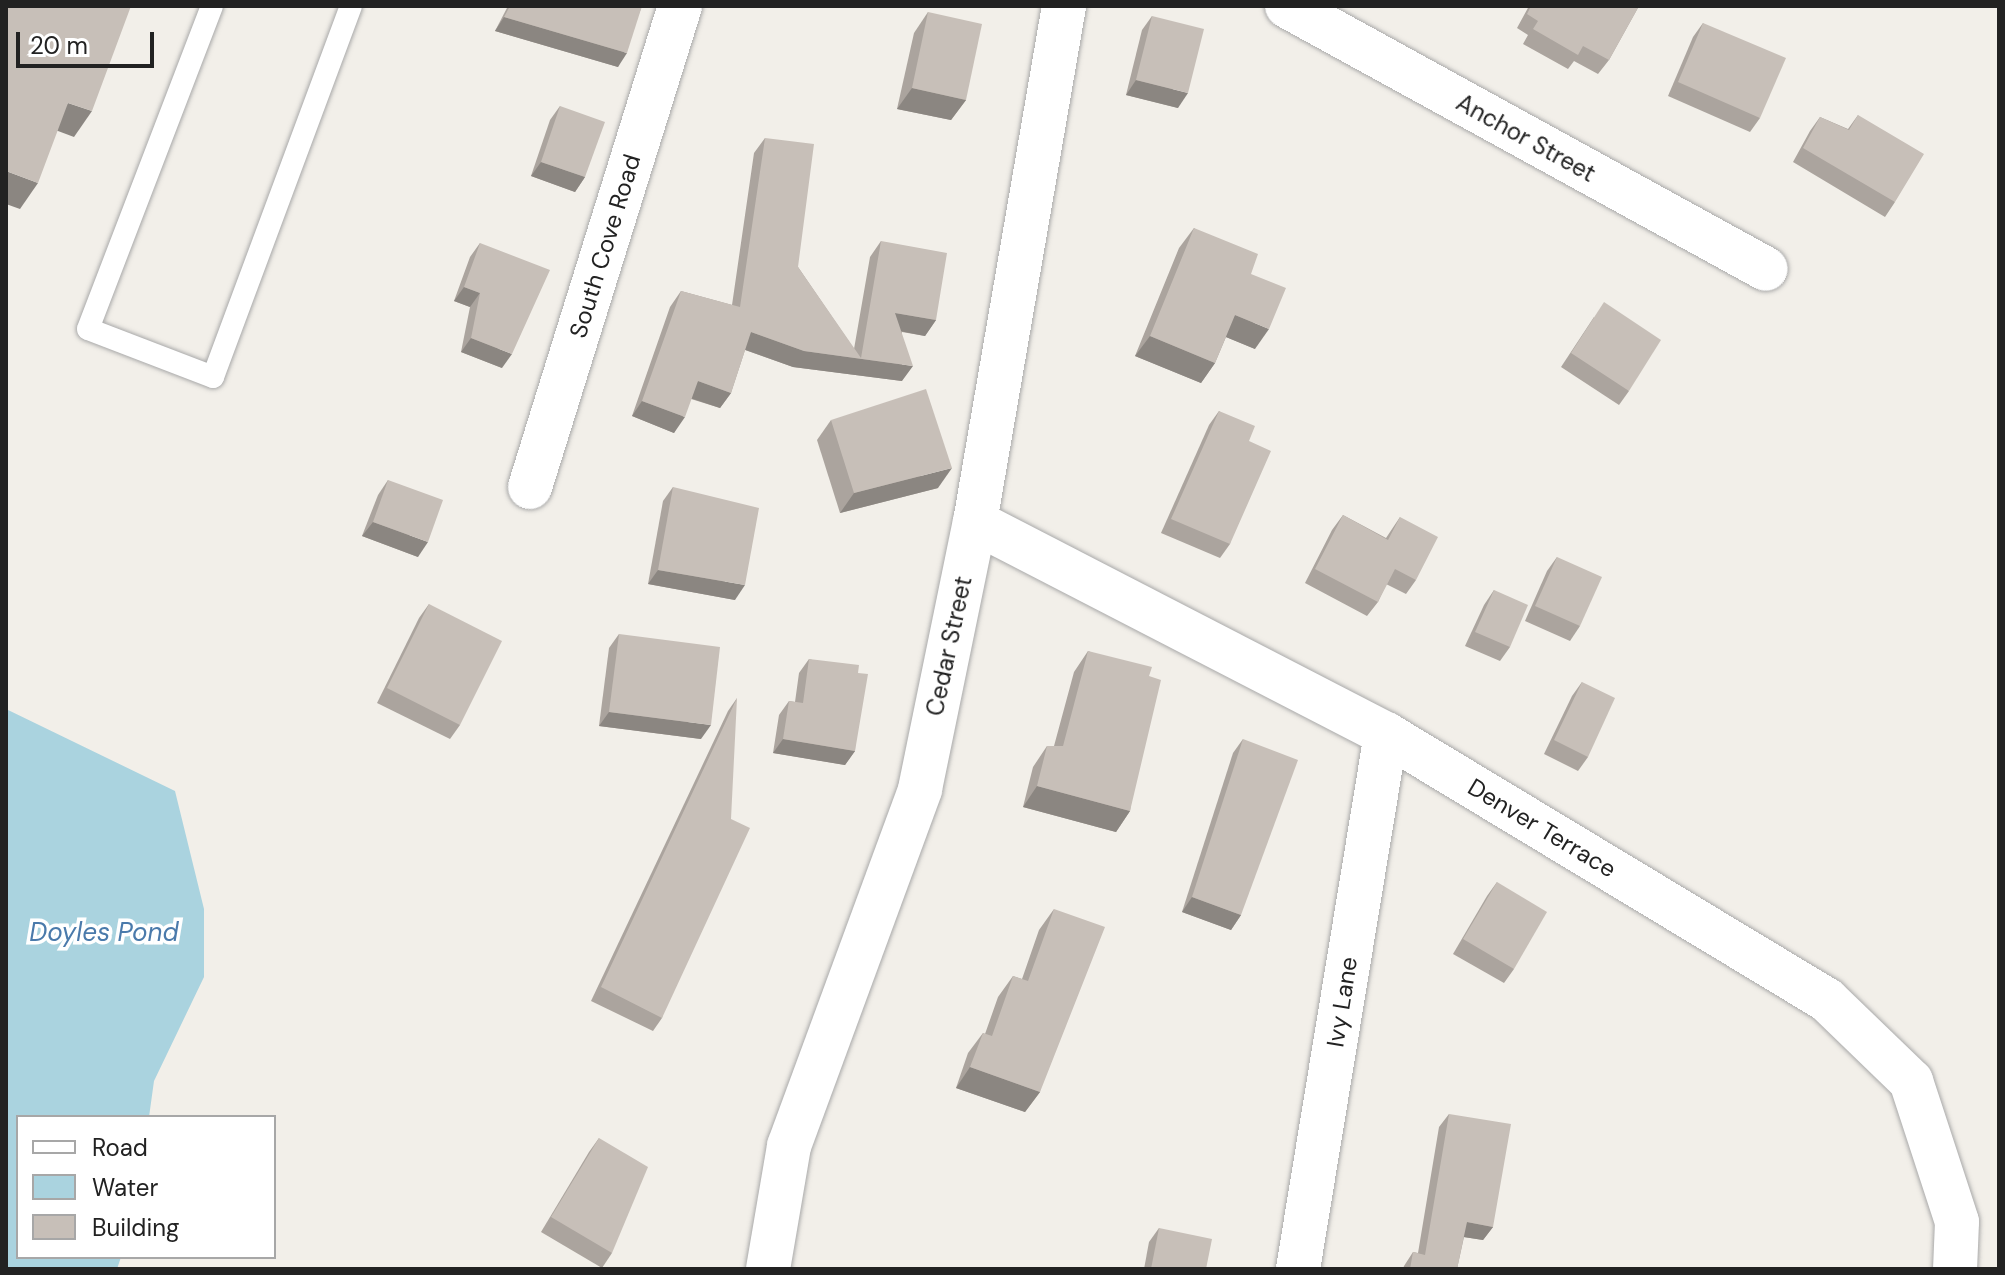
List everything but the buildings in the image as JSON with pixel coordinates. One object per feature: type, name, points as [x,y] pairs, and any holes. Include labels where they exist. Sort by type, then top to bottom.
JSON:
[{"type":"street","name":"South Cove Road","points":[[530,487],[680,6]]},
{"type":"street","name":"Cedar Street","points":[[768,1269],[789,1146],[920,789],[975,522],[1064,6]]},
{"type":"street","name":"Anchor Street","points":[[1287,6],[1766,269]]},
{"type":"street","name":"Denver Terrace","points":[[975,522],[1386,734],[1827,1000],[1911,1081],[1957,1222],[1955,1269]]},
{"type":"street","name":"Ivy Lane","points":[[1298,1269],[1386,734]]},
{"type":"lane","points":[[212,6],[88,329],[213,377],[351,6]]},
{"type":"water","name":"Doyles Pond","points":[[6,709],[175,791],[204,909],[204,977],[154,1081],[149,1115],[16,1115],[16,1259],[120,1259],[117,1269],[6,1269]]}]
